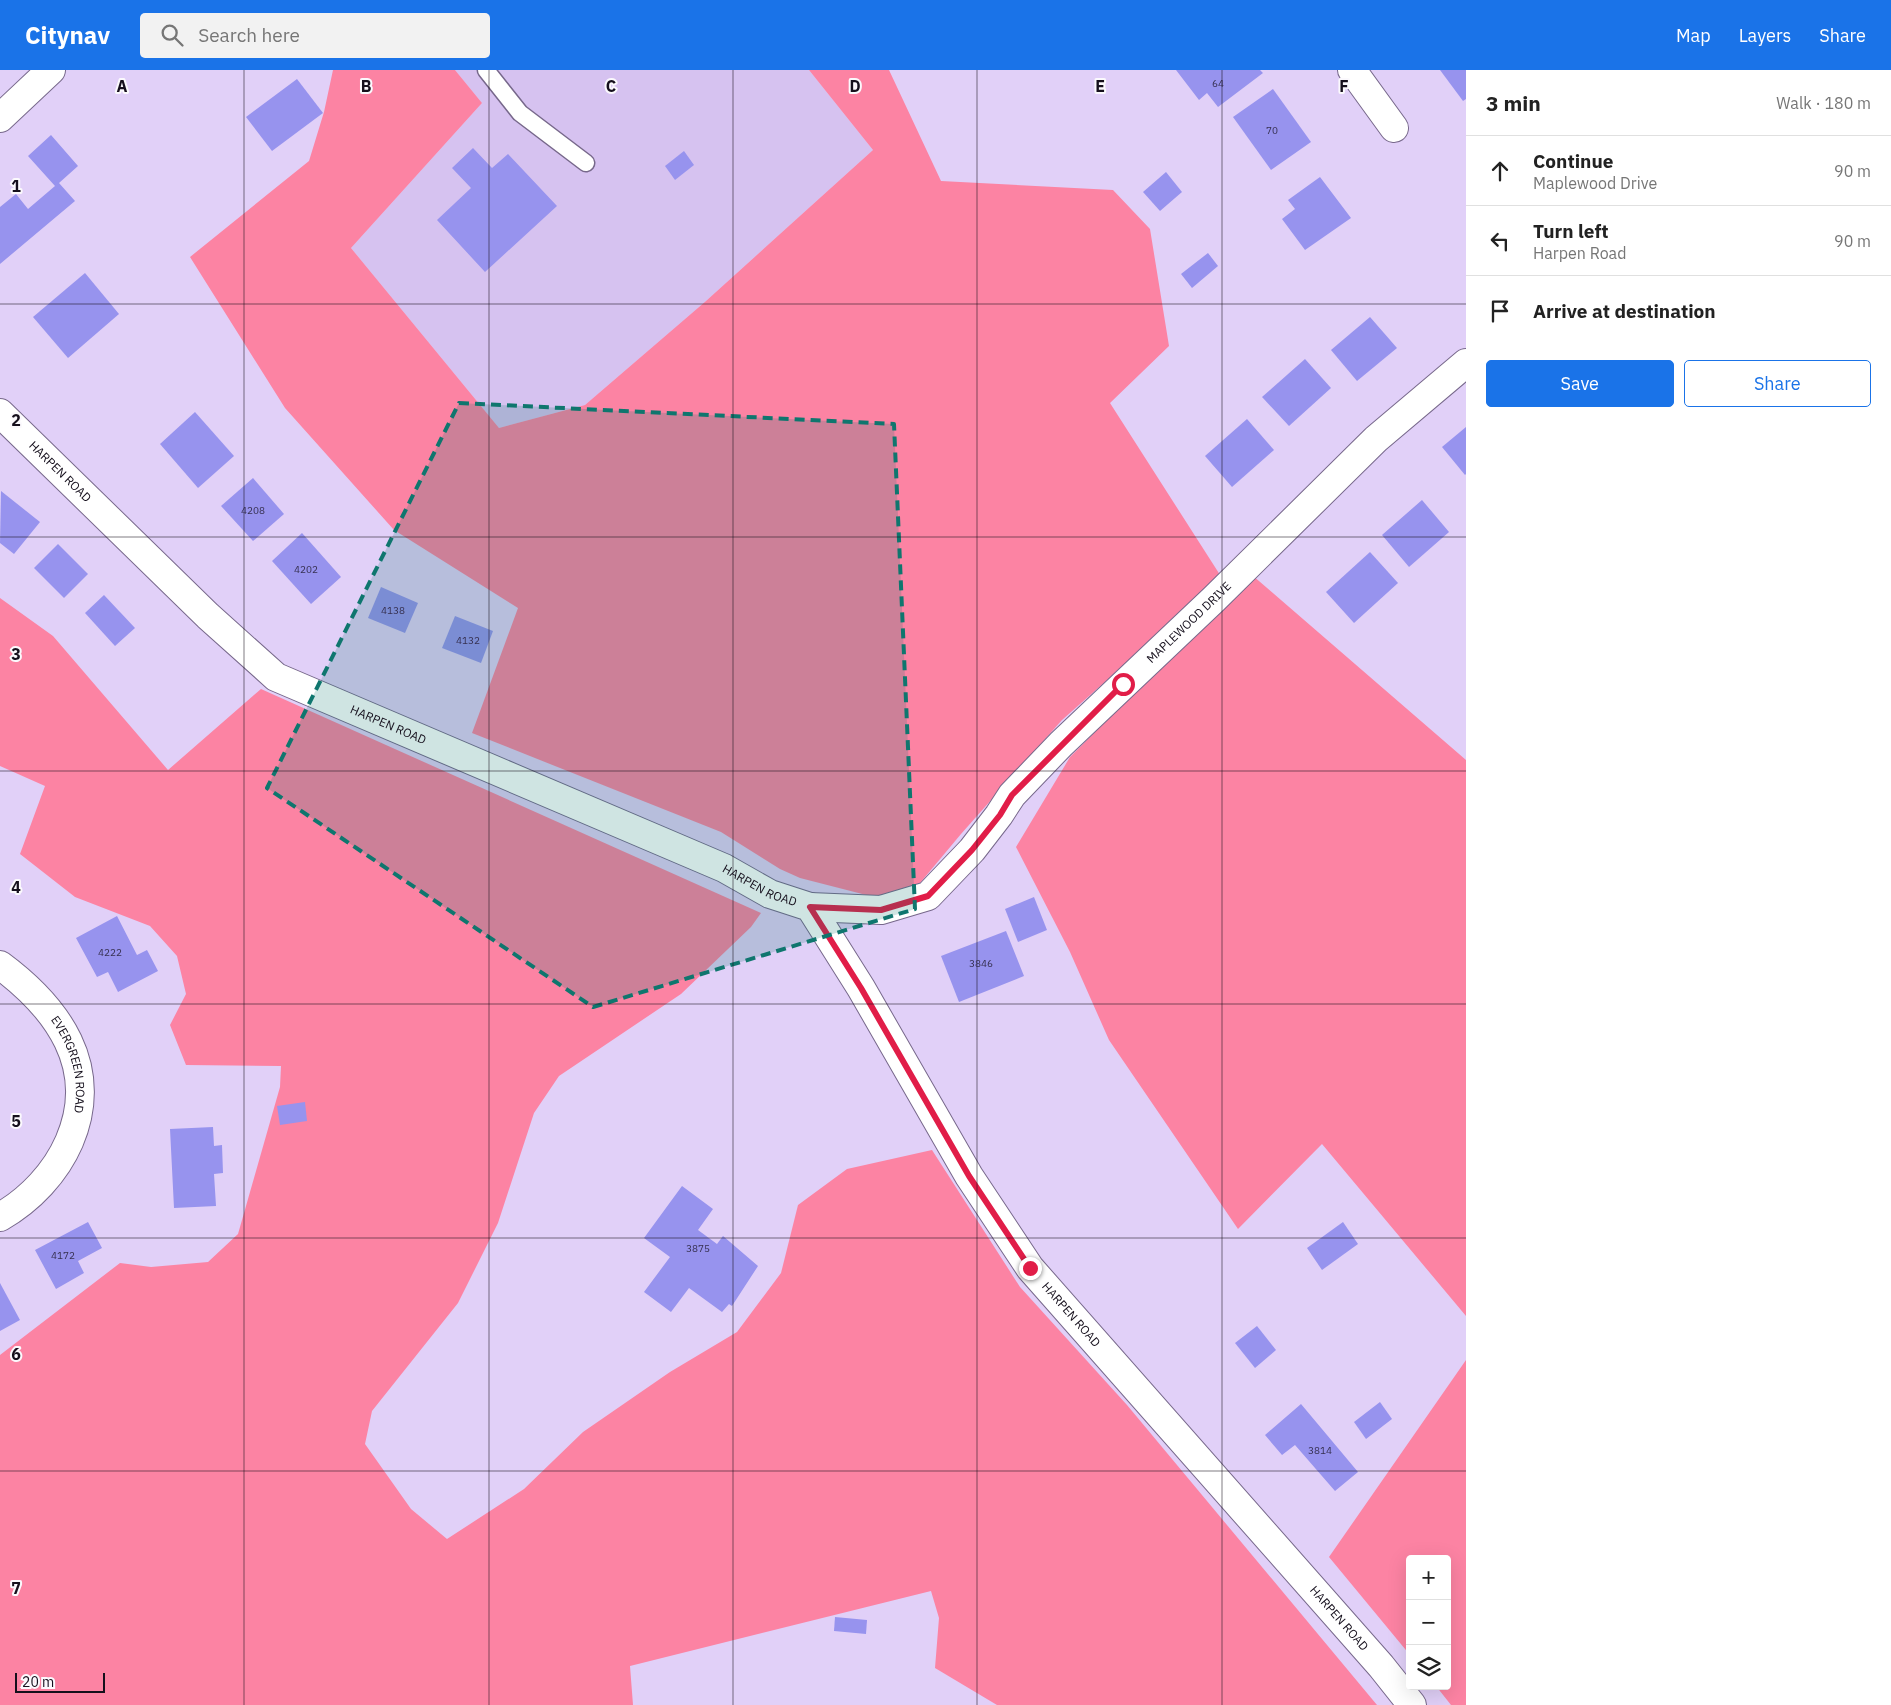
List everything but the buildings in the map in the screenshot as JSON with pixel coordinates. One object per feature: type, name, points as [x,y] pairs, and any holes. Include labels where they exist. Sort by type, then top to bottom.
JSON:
[{"type":"street","points":[[1352,70],[1394,128]]},
{"type":"street","points":[[0,118],[46,72]]},
{"type":"street","name":"MAPLEWOOD DRIVE","points":[[810,907],[881,910],[928,896],[972,850],[1000,815],[1012,795],[1061,744],[1214,599],[1376,438],[1466,363]]},
{"type":"street","name":"HARPEN ROAD","points":[[0,413],[208,616],[276,677],[724,868],[770,894],[810,907],[861,988],[969,1176],[1030,1268],[1381,1666],[1412,1705]]},
{"type":"street","name":"EVERGREEN ROAD","points":[[0,965],[42,1002],[68,1040],[77,1070],[80,1107],[72,1140],[55,1169],[24,1201],[0,1217]]},
{"type":"lane","points":[[486,70],[520,113],[586,163]]},
{"type":"highlighted area","points":[[459,403],[894,424],[915,909],[593,1007],[267,788]]},
{"type":"shaded area","points":[[333,70],[455,70],[482,103],[351,248],[499,428],[585,405],[706,301],[873,150],[809,70],[889,70],[941,181],[1113,190],[1150,229],[1169,346],[1110,403],[1222,578],[1062,720],[920,883],[874,897],[800,878],[780,869],[721,832],[472,733],[518,608],[394,530],[285,408],[190,257],[309,161],[324,112]]},
{"type":"shaded area","points":[[455,70],[809,70],[873,150],[706,301],[585,405],[499,428],[351,248],[482,103]]},
{"type":"shaded area","points":[[1252,575],[1466,760],[1466,1316],[1322,1144],[1238,1229],[1109,1040],[1070,952],[1016,847],[1070,757]]},
{"type":"shaded area","points":[[0,598],[53,636],[168,770],[261,689],[761,913],[751,927],[681,994],[559,1076],[534,1113],[498,1223],[458,1303],[372,1411],[365,1444],[411,1509],[447,1539],[524,1489],[583,1432],[670,1372],[737,1332],[781,1273],[798,1205],[847,1169],[932,1150],[1020,1287],[1127,1405],[1377,1705],[997,1705],[935,1668],[939,1618],[931,1591],[630,1666],[633,1705],[0,1705],[0,1355],[120,1263],[151,1267],[208,1262],[238,1234],[280,1087],[281,1066],[186,1065],[170,1025],[186,994],[177,956],[150,926],[75,897],[20,854],[45,786],[0,766]]},
{"type":"shaded area","points":[[1466,1360],[1466,1705],[1451,1705],[1439,1690],[1451,1690],[1451,1555],[1406,1555],[1406,1650],[1329,1557]]},
{"type":"route","points":[[1030,1268],[969,1176],[861,988],[810,907],[881,910],[928,896],[972,850],[1000,815],[1012,795],[1123,684]]}]
